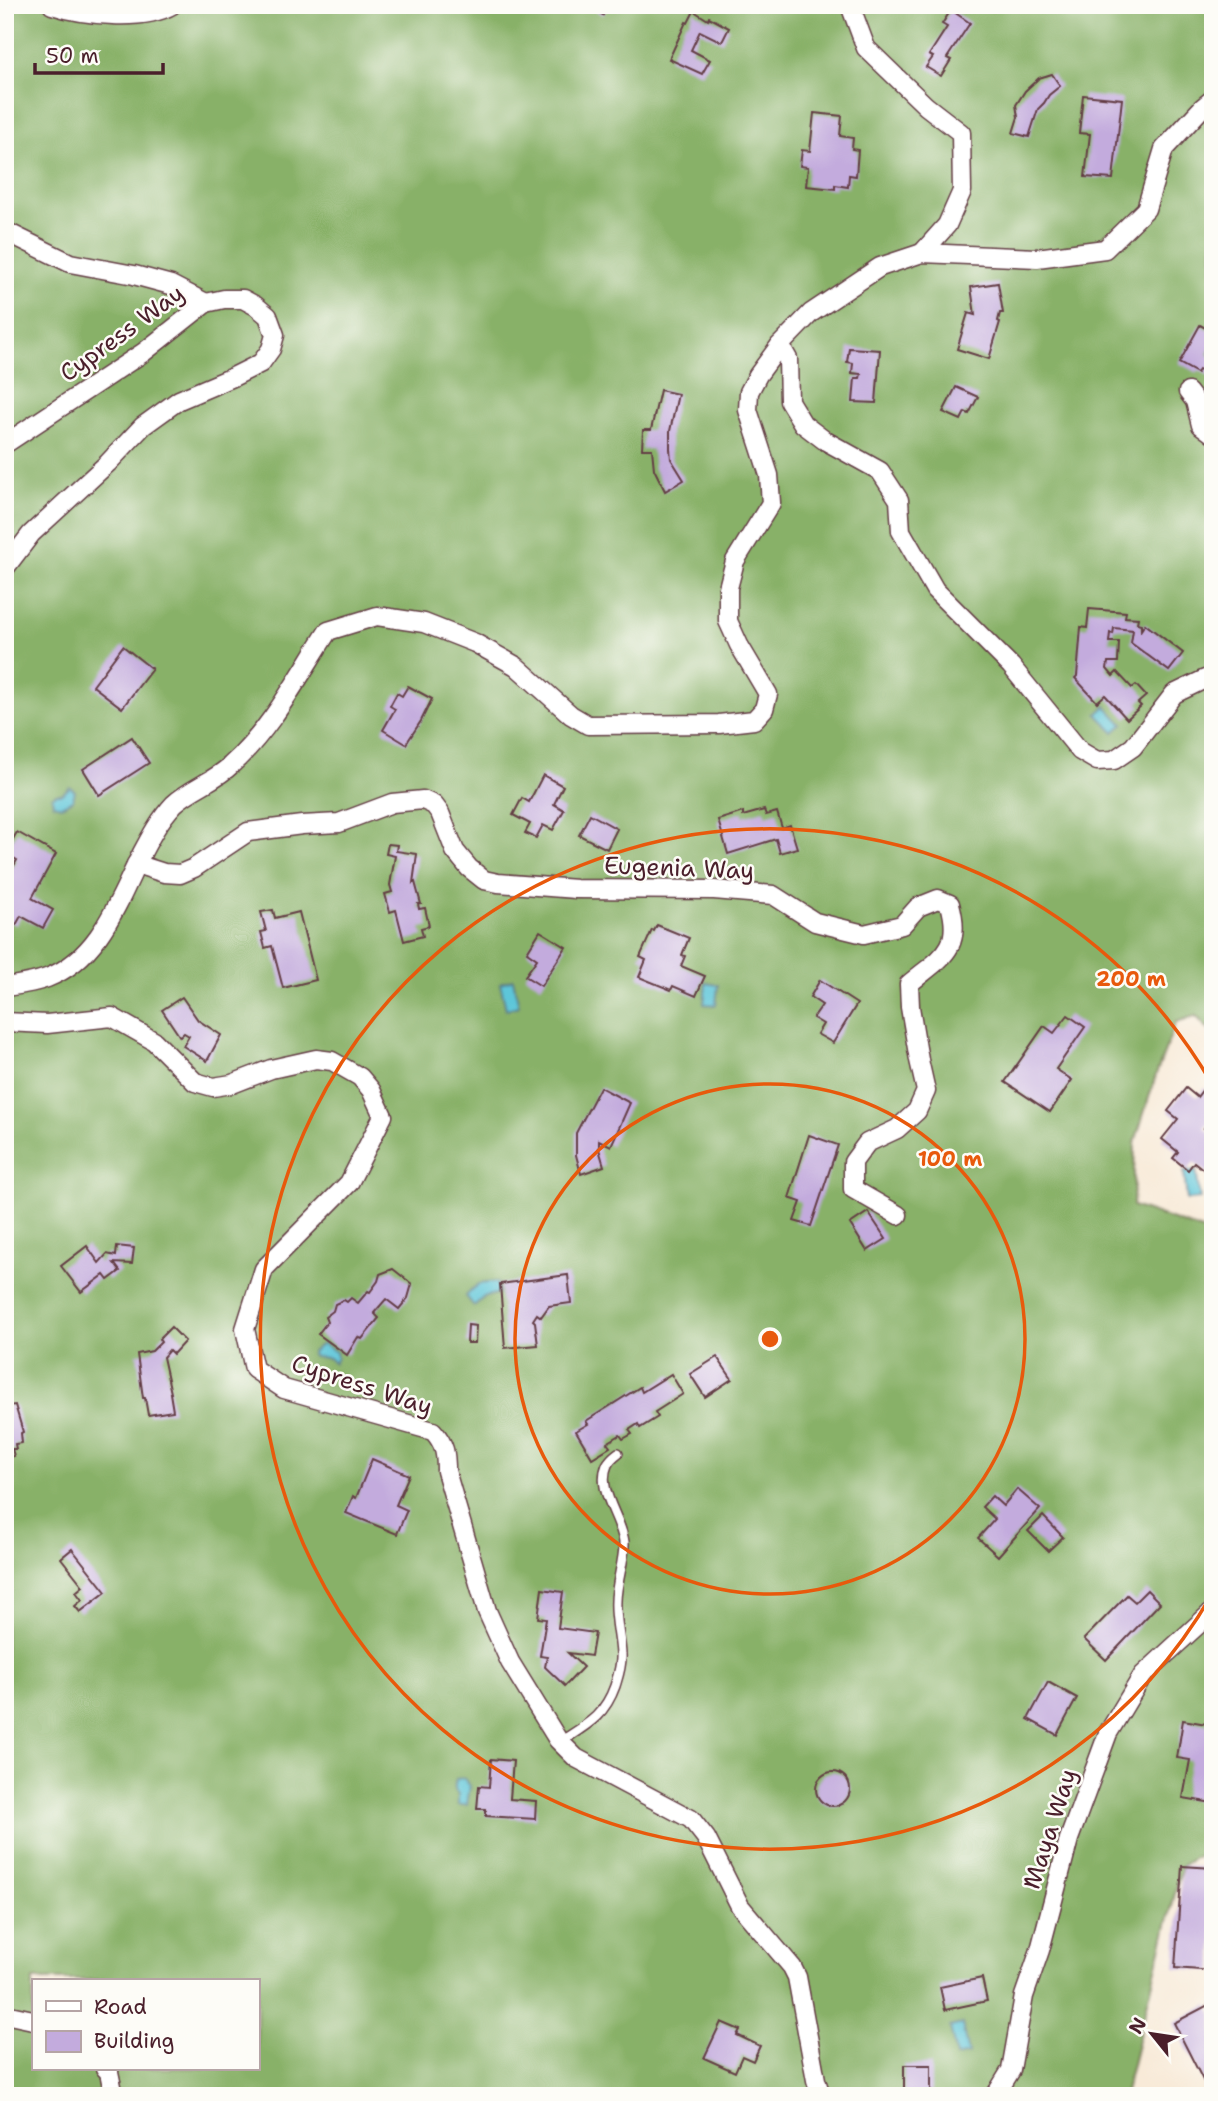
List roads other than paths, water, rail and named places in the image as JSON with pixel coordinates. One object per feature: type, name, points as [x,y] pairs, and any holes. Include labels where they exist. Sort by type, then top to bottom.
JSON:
[{"type":"street","points":[[52,5],[96,13],[130,15],[159,12],[172,5]]},
{"type":"street","points":[[850,5],[866,48],[926,106],[961,133],[962,191],[947,225],[922,253]]},
{"type":"street","points":[[5,987],[47,978],[63,970],[94,943],[105,927],[154,829],[175,804],[229,768],[258,739],[328,631],[377,616],[424,623],[475,643],[516,666],[571,715],[588,725],[719,724],[754,720],[764,709],[768,694],[728,621],[728,588],[735,561],[771,503],[769,475],[748,410],[749,392],[780,345],[811,313],[880,267],[922,253],[1037,257],[1105,249],[1146,209],[1164,149],[1213,99]]},
{"type":"street","points":[[5,231],[70,263],[171,285],[206,303]]},
{"type":"street","name":"Cypress Way","points":[[5,443],[144,352],[206,303],[243,299],[268,316],[275,335],[271,349],[261,363],[179,400],[143,426],[108,463],[32,534],[5,568]]},
{"type":"street","points":[[780,345],[788,359],[789,401],[803,424],[824,440],[880,471],[899,500],[901,531],[935,590],[1011,666],[1080,751],[1097,761],[1114,760],[1133,747],[1174,694],[1205,679],[1213,681]]},
{"type":"street","points":[[1188,392],[1195,401],[1201,425],[1213,434]]},
{"type":"street","name":"Eugenia Way","points":[[136,864],[164,873],[180,874],[194,868],[248,832],[339,823],[392,803],[423,800],[434,805],[440,813],[455,851],[469,868],[484,880],[498,883],[576,890],[714,890],[773,895],[815,922],[864,934],[902,925],[918,907],[938,899],[950,904],[955,934],[946,954],[909,984],[910,1007],[926,1091],[917,1111],[897,1129],[866,1143],[853,1162],[853,1189],[898,1215]]},
{"type":"street","name":"Cypress Way","points":[[5,1022],[47,1024],[113,1017],[154,1041],[195,1082],[213,1087],[232,1084],[271,1069],[316,1059],[331,1061],[347,1069],[360,1077],[371,1090],[383,1116],[349,1183],[264,1269],[244,1329],[254,1369],[284,1389],[433,1431],[440,1439],[445,1448],[446,1471],[487,1611],[510,1662],[560,1742],[576,1758],[691,1819],[706,1838],[740,1906],[792,1967],[797,1977],[821,2096]]},
{"type":"street","name":"Maya Way","points":[[995,2096],[1011,2070],[1024,1996],[1040,1950],[1069,1839],[1108,1733],[1143,1675],[1213,1611]]},
{"type":"street","points":[[5,2014],[32,2020]]},
{"type":"street","points":[[107,2070],[114,2096]]},
{"type":"lane","points":[[560,1742],[595,1720],[602,1712],[619,1673],[621,1657],[615,1612],[624,1544],[604,1482],[607,1465],[618,1453]]},
{"type":"water","points":[[1106,706],[1123,724],[1114,732],[1097,714]]},
{"type":"water","points":[[70,787],[75,791],[73,800],[61,806],[53,804],[52,797],[62,794]]},
{"type":"water","points":[[513,979],[519,1006],[506,1009],[500,983]]},
{"type":"water","points":[[706,983],[718,985],[716,1005],[704,1004]]},
{"type":"water","points":[[1196,1170],[1200,1199],[1187,1200],[1184,1172]]},
{"type":"water","points":[[497,1282],[499,1294],[485,1296],[474,1306],[466,1296],[478,1284]]},
{"type":"water","points":[[322,1344],[336,1352],[334,1363],[329,1358],[312,1355]]},
{"type":"water","points":[[464,1778],[470,1786],[467,1805],[458,1805],[458,1794],[454,1790],[456,1779]]},
{"type":"water","points":[[962,2024],[968,2054],[956,2057],[950,2027]]}]
